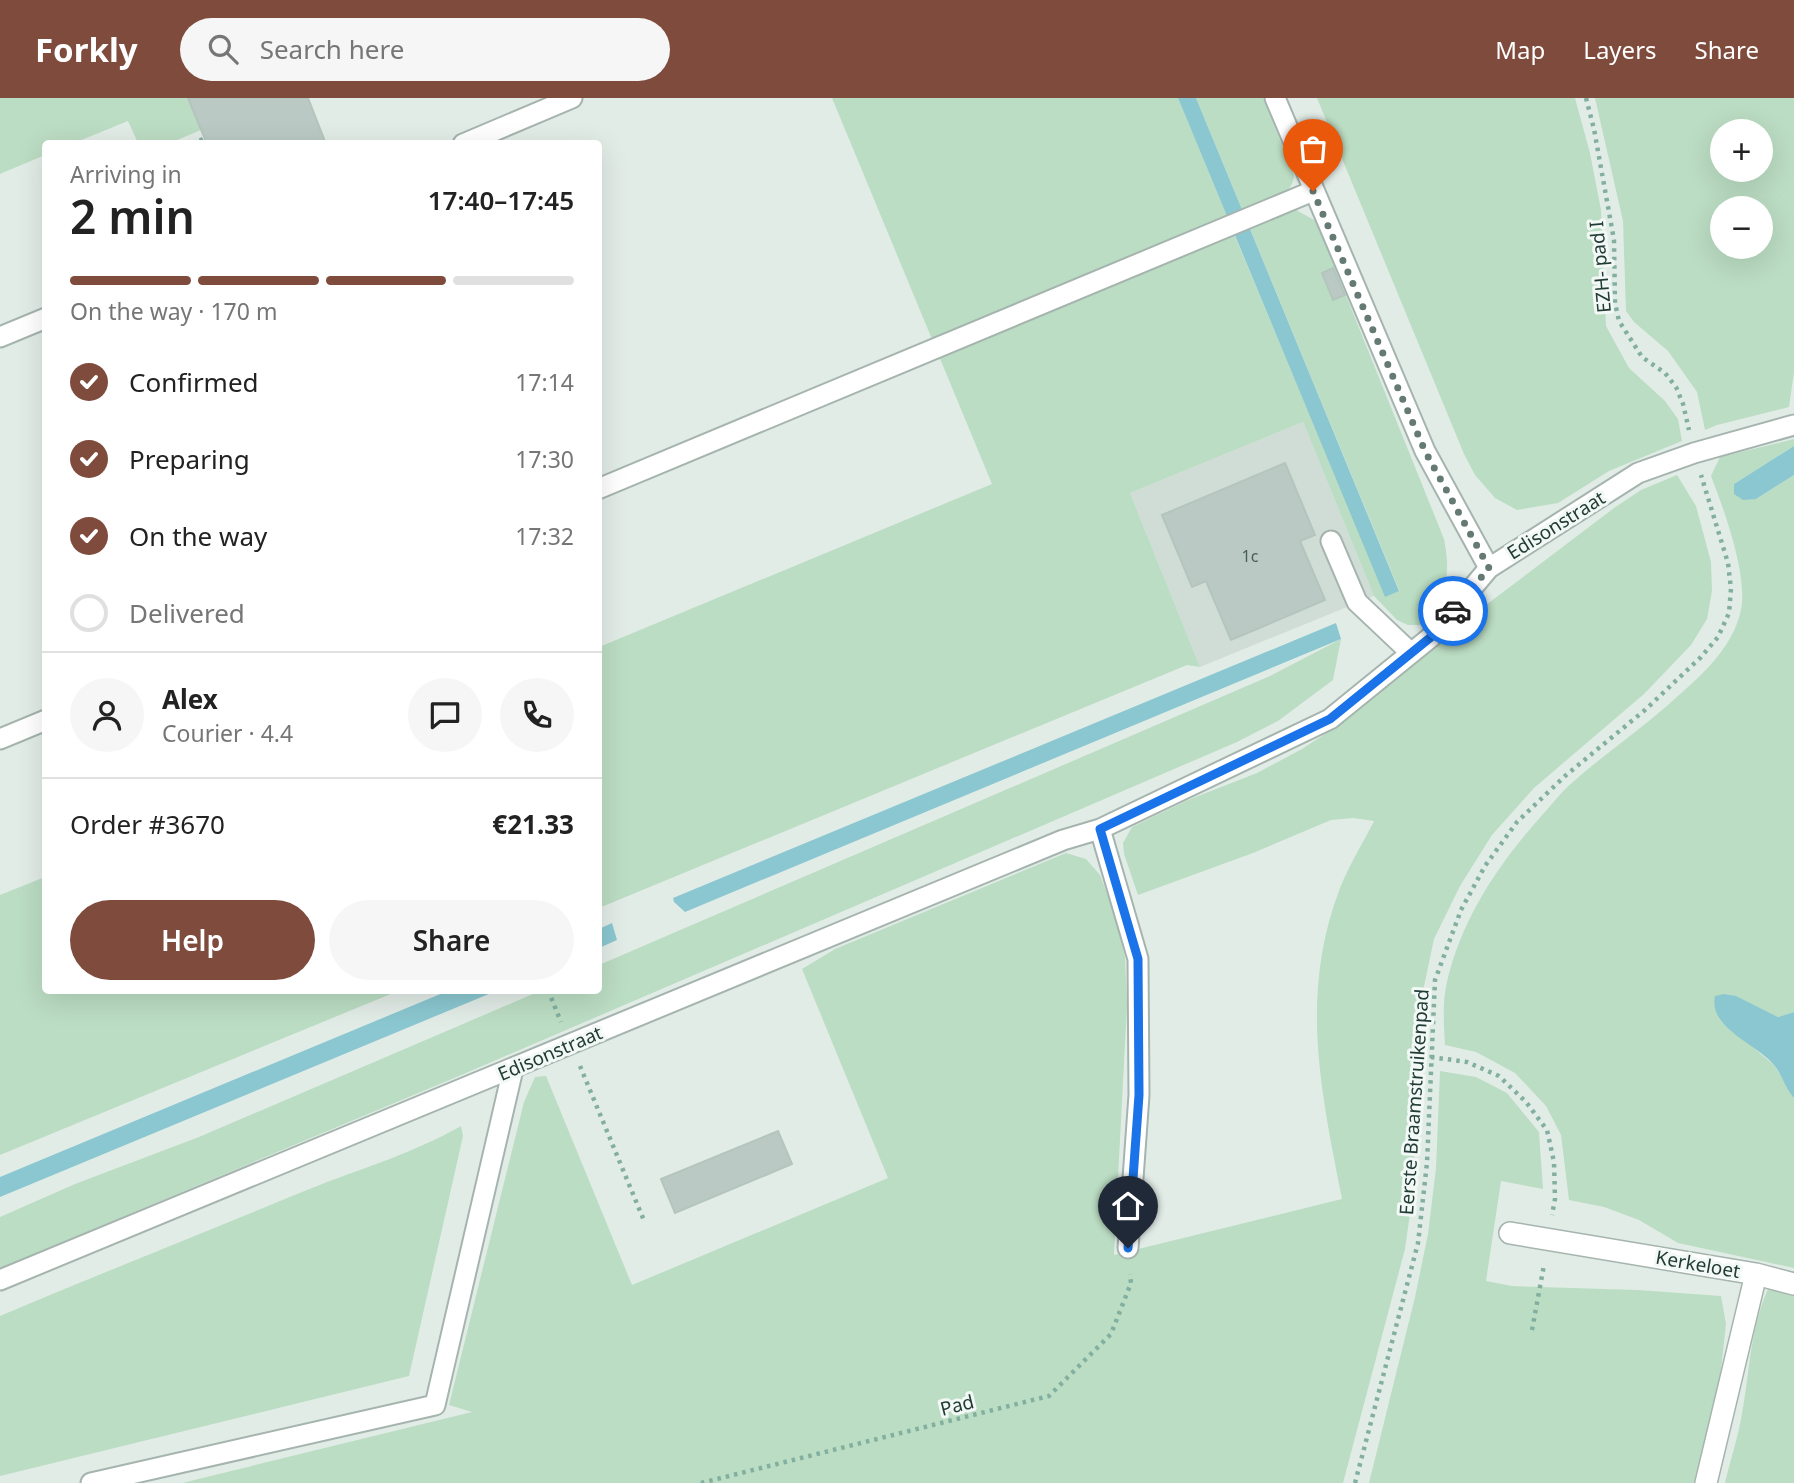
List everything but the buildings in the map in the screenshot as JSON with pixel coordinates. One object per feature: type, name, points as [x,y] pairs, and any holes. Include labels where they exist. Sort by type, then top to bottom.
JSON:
[{"type":"street","name":"Kerkeloet","points":[[1510,1233],[1756,1274],[1706,1483]]},
{"type":"street","points":[[1756,1274],[1794,1284]]},
{"type":"lane","points":[[472,140],[572,98]]},
{"type":"lane","points":[[1275,98],[1425,451],[1489,568]]},
{"type":"lane","points":[[602,487],[1313,191]]},
{"type":"lane","points":[[0,337],[42,320]]},
{"type":"lane","name":"Edisonstraat","points":[[0,1280],[1063,840],[1100,829],[1330,719],[1431,637],[1489,568],[1638,473],[1694,453],[1794,425]]},
{"type":"lane","points":[[1331,541],[1357,603],[1411,653]]},
{"type":"lane","points":[[0,739],[42,722]]},
{"type":"lane","points":[[1100,829],[1138,959],[1139,1095],[1128,1248]]},
{"type":"lane","points":[[90,1483],[435,1405],[513,1069]]},
{"type":"path","name":"EZH- pad I","points":[[1586,98],[1615,240],[1615,303],[1619,321],[1642,357],[1665,373],[1676,387],[1683,404],[1694,453]]},
{"type":"path","points":[[201,140],[205,138]]},
{"type":"path","name":"Eerste Braamstruikenpad","points":[[1355,1483],[1418,1243],[1426,1163],[1435,980],[1461,910],[1485,866],[1517,822],[1565,776],[1645,710],[1701,657],[1718,637],[1729,613],[1731,589],[1728,563],[1694,453]]},
{"type":"path","points":[[550,994],[645,1223]]},
{"type":"path","points":[[1431,1057],[1467,1062],[1499,1076],[1526,1102],[1547,1130],[1554,1161],[1555,1199],[1532,1330]]},
{"type":"path","name":"Pad","points":[[701,1483],[1049,1396],[1111,1334],[1131,1283],[1128,1248]]},
{"type":"shaded area","points":[[1303,422],[1374,596],[1200,667],[1130,493]]},
{"type":"green space","points":[[0,98],[188,98],[201,130],[177,140],[137,140],[128,121],[81,140],[42,140],[42,156],[0,174]]},
{"type":"green space","points":[[832,98],[1178,98],[1227,216],[1205,225],[1209,234],[1234,234],[1386,596],[1399,590],[1250,229],[1296,210],[1316,221],[1444,539],[1447,576],[1441,595],[1420,625],[1408,625],[1397,620],[1374,596],[1303,422],[1130,493],[1200,667],[1187,665],[602,907],[602,646],[992,484]]},
{"type":"green space","points":[[1196,98],[1263,98],[1294,175],[1292,183],[1282,195],[1242,210]]},
{"type":"green space","points":[[1317,98],[1575,98],[1590,153],[1601,210],[1606,326],[1629,368],[1665,401],[1678,419],[1682,441],[1609,471],[1558,503],[1517,510],[1495,498],[1475,475],[1464,454]]},
{"type":"green space","points":[[1595,98],[1794,98],[1794,372],[1789,407],[1705,430],[1697,392],[1668,351],[1634,322],[1626,311],[1623,221]]},
{"type":"green space","points":[[1794,439],[1794,446],[1734,484],[1756,499],[1794,475],[1794,1012],[1778,1017],[1735,996],[1755,1049],[1774,1065],[1794,1098],[1794,1268],[1678,1243],[1639,1220],[1604,1207],[1569,1200],[1561,1135],[1546,1106],[1515,1073],[1476,1052],[1445,1045],[1444,997],[1462,935],[1485,892],[1512,851],[1565,789],[1691,685],[1722,651],[1737,625],[1742,596],[1738,561],[1711,476],[1720,457]]},
{"type":"green space","points":[[1677,475],[1696,506],[1711,562],[1712,591],[1707,619],[1691,645],[1644,694],[1534,788],[1492,835],[1460,886],[1434,939],[1423,991],[1412,1199],[1405,1249],[1343,1483],[182,1483],[472,1412],[449,1405],[524,1102],[535,1077],[546,1076],[632,1285],[888,1178],[802,969],[835,949],[1066,853],[1086,859],[1100,875],[1114,911],[1125,957],[1127,1005],[1114,1255],[1342,1199],[1321,1081],[1317,1005],[1320,967],[1327,928],[1340,888],[1374,821],[1353,818],[1331,820],[1253,853],[1138,895],[1123,843],[1132,827],[1188,800],[1257,773],[1302,749],[1348,719],[1490,602],[1614,508],[1641,490]]},
{"type":"green space","points":[[1341,639],[1333,680],[1278,721],[1237,742],[459,1076],[0,1268],[0,1217],[75,1184],[199,1137],[533,994],[602,994],[602,964],[1270,676]]},
{"type":"green space","points":[[42,878],[42,994],[391,994],[0,1155],[0,895]]},
{"type":"green space","points":[[1440,1071],[1476,1077],[1507,1093],[1539,1132],[1543,1189],[1501,1181],[1486,1281],[1512,1286],[1721,1296],[1726,1324],[1720,1379],[1694,1483],[1369,1483],[1428,1234],[1436,1168]]},
{"type":"green space","points":[[461,1126],[463,1136],[409,1376],[0,1476],[0,1316],[404,1153]]},
{"type":"green space","points":[[1768,1289],[1794,1294],[1794,1483],[1725,1483],[1741,1419],[1757,1321]]},
{"type":"water","points":[[1178,98],[1196,98],[1399,591],[1385,597]]},
{"type":"water","points":[[1794,446],[1794,475],[1756,499],[1743,500],[1734,494],[1734,484]]},
{"type":"water","points":[[1336,623],[1341,639],[685,912],[674,902],[673,898]]},
{"type":"water","points":[[612,923],[617,940],[602,947],[602,928]]},
{"type":"water","points":[[440,994],[489,994],[0,1197],[0,1177]]},
{"type":"water","points":[[1715,996],[1736,996],[1778,1017],[1794,1012],[1794,1098],[1774,1065],[1736,1035],[1719,1017]]},
{"type":"way so far","points":[[1313,191],[1425,451],[1489,568],[1453,611]]},
{"type":"route","points":[[1128,1248],[1139,1095],[1138,959],[1100,829],[1330,719],[1431,637],[1453,611]]}]
